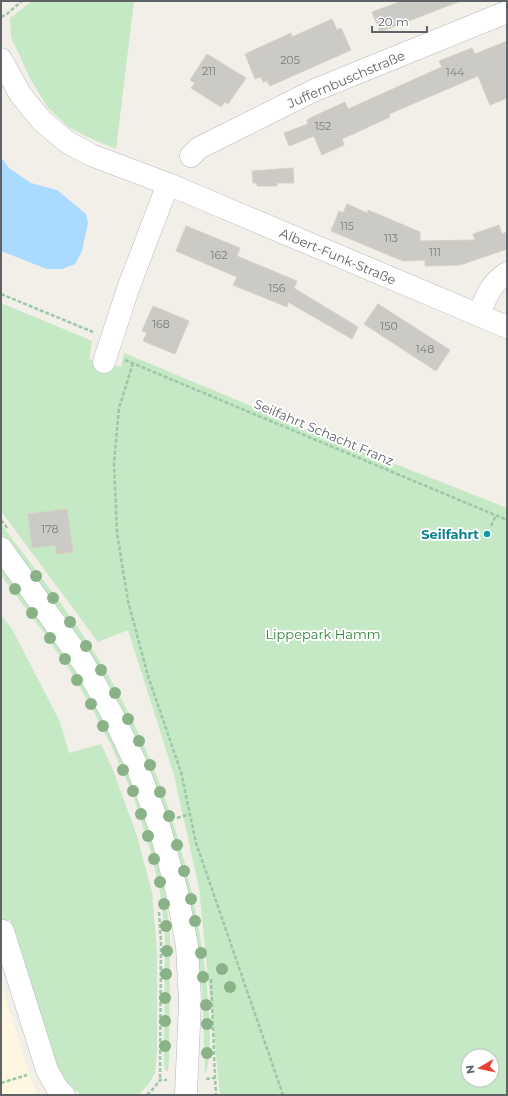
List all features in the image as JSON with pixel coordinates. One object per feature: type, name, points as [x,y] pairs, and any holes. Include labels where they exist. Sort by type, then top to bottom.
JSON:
[{"type":"street","name":"Juffernbuschstraße","points":[[192,156],[199,148],[315,90],[507,12]]},
{"type":"street","name":"Albert-Funk-Straße","points":[[1,59],[20,94],[42,121],[67,142],[91,155],[168,184],[507,327]]},
{"type":"street","points":[[104,362],[129,286],[168,184]]},
{"type":"street","points":[[479,315],[487,293],[501,278],[507,274]]},
{"type":"street","points":[[1,548],[84,664],[112,714],[137,766],[160,829],[177,892],[187,946],[190,1001],[186,1095]]},
{"type":"street","points":[[3,931],[47,1070],[57,1088],[64,1095]]},
{"type":"path","points":[[1,17],[7,14],[22,1]]},
{"type":"path","points":[[1,294],[111,339]]},
{"type":"path","name":"Seilfahrt Schacht Franz","points":[[190,814],[181,772],[148,676],[128,601],[117,533],[114,464],[119,408],[133,363],[507,520]]},
{"type":"path","points":[[491,526],[496,515]]},
{"type":"path","points":[[176,818],[190,814],[196,843],[283,1095]]},
{"type":"path","points":[[158,905],[161,942],[160,1080]]},
{"type":"path","points":[[1,1083],[47,1070]]},
{"type":"shaded area","points":[[1,983],[25,1060],[37,1095],[1,1095]]},
{"type":"green space","points":[[32,1],[134,1],[116,149],[70,128],[48,108],[31,80],[11,37],[10,18]]},
{"type":"green space","name":"Lippepark Hamm","points":[[1,303],[92,341],[89,359],[121,367],[124,353],[309,430],[507,508],[507,1095],[220,1095],[199,888],[174,775],[128,630],[98,642],[1,511]]},
{"type":"green space","points":[[1,524],[70,616],[105,669],[147,752],[164,795],[190,884],[206,978],[210,1041],[208,1066],[205,1074],[202,987],[196,938],[188,896],[41,587],[1,533]]},
{"type":"green space","points":[[1,566],[73,666],[116,743],[137,794],[156,848],[165,890],[170,936],[168,1072],[165,1069],[164,1064],[165,936],[160,892],[150,849],[133,795],[111,745],[92,708],[69,669],[1,575]]},
{"type":"green space","points":[[1,615],[12,629],[60,722],[69,753],[101,744],[113,770],[137,836],[152,892],[157,952],[157,1051],[155,1073],[148,1085],[138,1095],[81,1095],[63,1079],[55,1061],[10,919],[1,923]]},
{"type":"water","points":[[1,157],[9,168],[31,183],[57,190],[86,214],[88,223],[82,251],[75,264],[62,269],[47,269],[1,251]]},
{"type":"building","points":[[402,1],[458,2],[380,32],[372,12]]},
{"type":"building","points":[[332,19],[337,30],[341,28],[351,50],[270,86],[267,81],[263,82],[261,77],[255,79],[245,54],[291,33],[292,37]]},
{"type":"building","points":[[507,41],[507,98],[490,105],[478,76],[389,114],[390,117],[342,139],[344,145],[322,155],[314,136],[289,146],[284,133],[308,124],[307,120],[312,117],[345,102],[348,109],[442,67],[439,61],[472,48],[475,54]]},
{"type":"building","points":[[207,54],[246,78],[228,104],[225,102],[221,107],[191,88],[195,83],[190,80]]},
{"type":"building","points":[[293,168],[294,183],[277,183],[277,186],[257,186],[257,183],[253,183],[252,171]]},
{"type":"building","points":[[347,204],[367,213],[368,210],[420,232],[420,241],[475,240],[473,234],[499,225],[502,234],[507,232],[507,249],[460,265],[425,266],[425,260],[403,261],[331,231],[339,211],[343,213]]},
{"type":"building","points":[[186,226],[240,248],[237,256],[297,281],[294,288],[358,327],[352,339],[288,302],[287,307],[233,285],[237,277],[176,251]]},
{"type":"building","points":[[378,304],[450,350],[436,371],[364,324]]},
{"type":"building","points":[[153,306],[189,321],[175,354],[143,341],[147,333],[142,331]]},
{"type":"building","points":[[67,509],[73,552],[57,554],[55,545],[32,548],[28,514]]},
{"type":"place","name":"Seilfahrt","points":[[487,534]]}]
